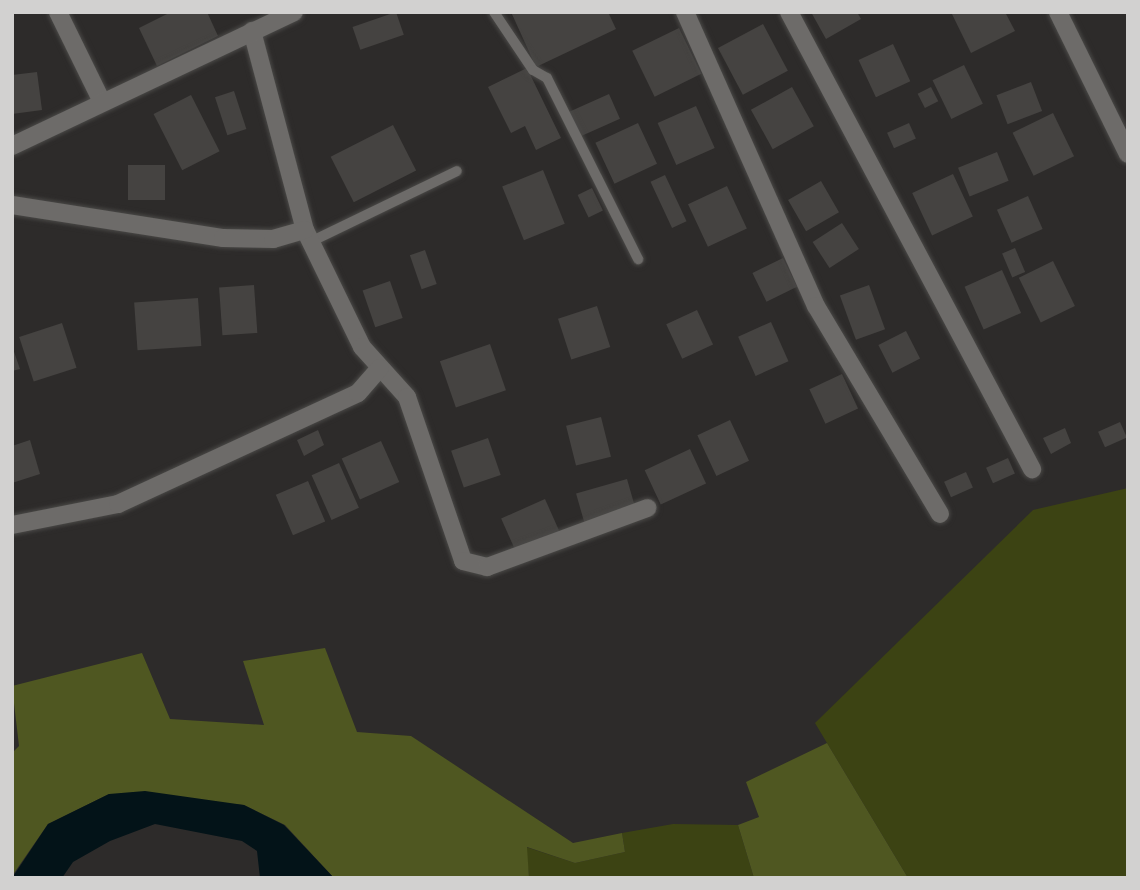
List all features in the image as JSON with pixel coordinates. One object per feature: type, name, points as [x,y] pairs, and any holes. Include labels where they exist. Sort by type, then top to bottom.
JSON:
[{"type":"street","points":[[58,12],[102,102]]},
{"type":"street","points":[[12,146],[293,12]]},
{"type":"street","points":[[685,12],[816,306],[940,514]]},
{"type":"street","points":[[789,12],[1032,470]]},
{"type":"street","points":[[1058,12],[1128,154]]},
{"type":"street","points":[[252,31],[307,236],[362,347],[407,397],[455,549],[472,566],[487,567],[647,508]]},
{"type":"street","points":[[12,205],[223,237],[273,239],[307,236]]},
{"type":"street","points":[[12,525],[118,504],[358,393],[380,368]]},
{"type":"lane","points":[[494,12],[533,70],[547,78],[638,259]]},
{"type":"lane","points":[[307,236],[457,171]]},
{"type":"green space","points":[[1128,488],[1128,878],[908,878],[815,723],[1033,510]]},
{"type":"green space","points":[[325,648],[357,732],[411,736],[573,843],[622,833],[625,852],[575,863],[527,847],[529,878],[334,878],[285,825],[244,805],[109,794],[48,824],[12,876],[12,753],[19,746],[12,686],[142,653],[170,719],[264,725],[243,661]]},
{"type":"green space","points":[[827,743],[908,878],[754,878],[738,825],[759,817],[746,782]]},
{"type":"green space","points":[[673,824],[738,825],[754,878],[529,878],[526,847],[575,863],[625,852],[622,833]]},
{"type":"shaded area","points":[[145,791],[244,805],[284,825],[334,878],[260,878],[257,851],[242,841],[155,824],[110,841],[73,862],[62,878],[12,878],[48,824],[109,794]]},
{"type":"building","points":[[171,12],[207,12],[218,36],[157,66],[139,28]]},
{"type":"building","points":[[396,12],[404,35],[360,50],[353,27]]},
{"type":"building","points":[[511,12],[608,12],[616,29],[536,67]]},
{"type":"building","points":[[811,12],[857,12],[861,19],[826,39]]},
{"type":"building","points":[[951,12],[1005,12],[1015,31],[971,53]]},
{"type":"building","points":[[763,24],[788,71],[743,95],[718,48]]},
{"type":"building","points":[[679,28],[701,74],[655,97],[632,51]]},
{"type":"building","points":[[893,44],[910,81],[876,97],[859,60]]},
{"type":"building","points":[[964,65],[983,104],[951,119],[933,80]]},
{"type":"building","points":[[527,68],[561,138],[536,150],[525,126],[511,133],[488,87]]},
{"type":"building","points":[[37,72],[42,110],[12,114],[12,75]]},
{"type":"building","points":[[1031,82],[1042,111],[1008,124],[996,95]]},
{"type":"building","points":[[792,87],[814,126],[773,149],[751,110]]},
{"type":"building","points":[[931,87],[938,101],[925,108],[918,94]]},
{"type":"building","points":[[234,91],[246,129],[227,135],[215,97]]},
{"type":"building","points":[[609,94],[620,119],[578,137],[567,113]]},
{"type":"building","points":[[191,95],[220,151],[182,170],[154,114]]},
{"type":"building","points":[[696,106],[715,148],[676,165],[658,123]]},
{"type":"building","points":[[1053,113],[1074,156],[1034,176],[1013,133]]},
{"type":"building","points":[[638,123],[657,164],[614,184],[595,143]]},
{"type":"building","points":[[909,123],[916,139],[894,148],[887,133]]},
{"type":"building","points":[[393,125],[416,170],[354,202],[331,157]]},
{"type":"building","points":[[997,152],[1009,181],[970,196],[958,168]]},
{"type":"building","points":[[128,165],[165,165],[165,200],[128,200]]},
{"type":"building","points":[[543,170],[565,224],[524,240],[502,186]]},
{"type":"building","points":[[953,174],[973,217],[932,236],[912,193]]},
{"type":"building","points":[[665,175],[687,221],[672,228],[650,182]]},
{"type":"building","points":[[821,181],[839,212],[806,231],[788,200]]},
{"type":"building","points":[[727,186],[747,229],[708,247],[688,204]]},
{"type":"building","points":[[592,188],[603,210],[589,217],[578,195]]},
{"type":"building","points":[[1028,196],[1043,229],[1012,243],[997,210]]},
{"type":"building","points":[[842,223],[859,249],[830,268],[813,242]]},
{"type":"building","points":[[1015,248],[1025,272],[1012,277],[1002,253]]},
{"type":"building","points":[[425,250],[437,284],[422,289],[410,255]]},
{"type":"building","points":[[783,258],[797,287],[766,302],[752,273]]},
{"type":"building","points":[[1053,261],[1075,306],[1041,323],[1019,278]]},
{"type":"building","points":[[1002,270],[1021,313],[984,330],[965,287]]},
{"type":"building","points":[[390,281],[403,318],[375,327],[363,290]]},
{"type":"building","points":[[254,285],[257,333],[222,335],[219,287]]},
{"type":"building","points":[[869,285],[885,329],[856,340],[840,296]]},
{"type":"building","points":[[198,298],[201,346],[138,350],[134,302]]},
{"type":"building","points":[[597,306],[610,347],[571,360],[558,319]]},
{"type":"building","points":[[697,310],[713,344],[682,359],[666,324]]},
{"type":"building","points":[[771,322],[788,361],[756,376],[738,337]]},
{"type":"building","points":[[62,323],[77,368],[34,382],[19,337]]},
{"type":"building","points":[[906,331],[920,359],[892,373],[878,345]]},
{"type":"building","points":[[490,344],[506,390],[456,408],[440,361]]},
{"type":"building","points":[[12,346],[20,369],[12,371]]},
{"type":"building","points":[[842,374],[858,408],[825,424],[809,389]]},
{"type":"building","points":[[601,417],[611,457],[576,465],[566,426]]},
{"type":"building","points":[[730,420],[749,461],[716,476],[697,435]]},
{"type":"building","points":[[1120,422],[1127,438],[1105,447],[1098,432]]},
{"type":"building","points":[[1065,428],[1071,443],[1051,454],[1043,438]]},
{"type":"building","points":[[318,430],[324,445],[304,456],[297,440]]},
{"type":"building","points":[[488,438],[501,475],[464,488],[451,451]]},
{"type":"building","points":[[30,440],[40,474],[12,483],[12,446]]},
{"type":"building","points":[[381,441],[399,482],[360,500],[342,458]]},
{"type":"building","points":[[690,449],[706,483],[661,505],[645,470]]},
{"type":"building","points":[[1008,458],[1015,474],[993,483],[986,468]]},
{"type":"building","points":[[339,463],[359,508],[332,520],[312,475]]},
{"type":"building","points":[[966,472],[973,488],[951,497],[944,482]]},
{"type":"building","points":[[627,479],[636,510],[585,524],[576,494]]},
{"type":"building","points":[[308,481],[325,522],[293,535],[276,495]]},
{"type":"building","points":[[545,499],[560,533],[516,552],[501,519]]}]
